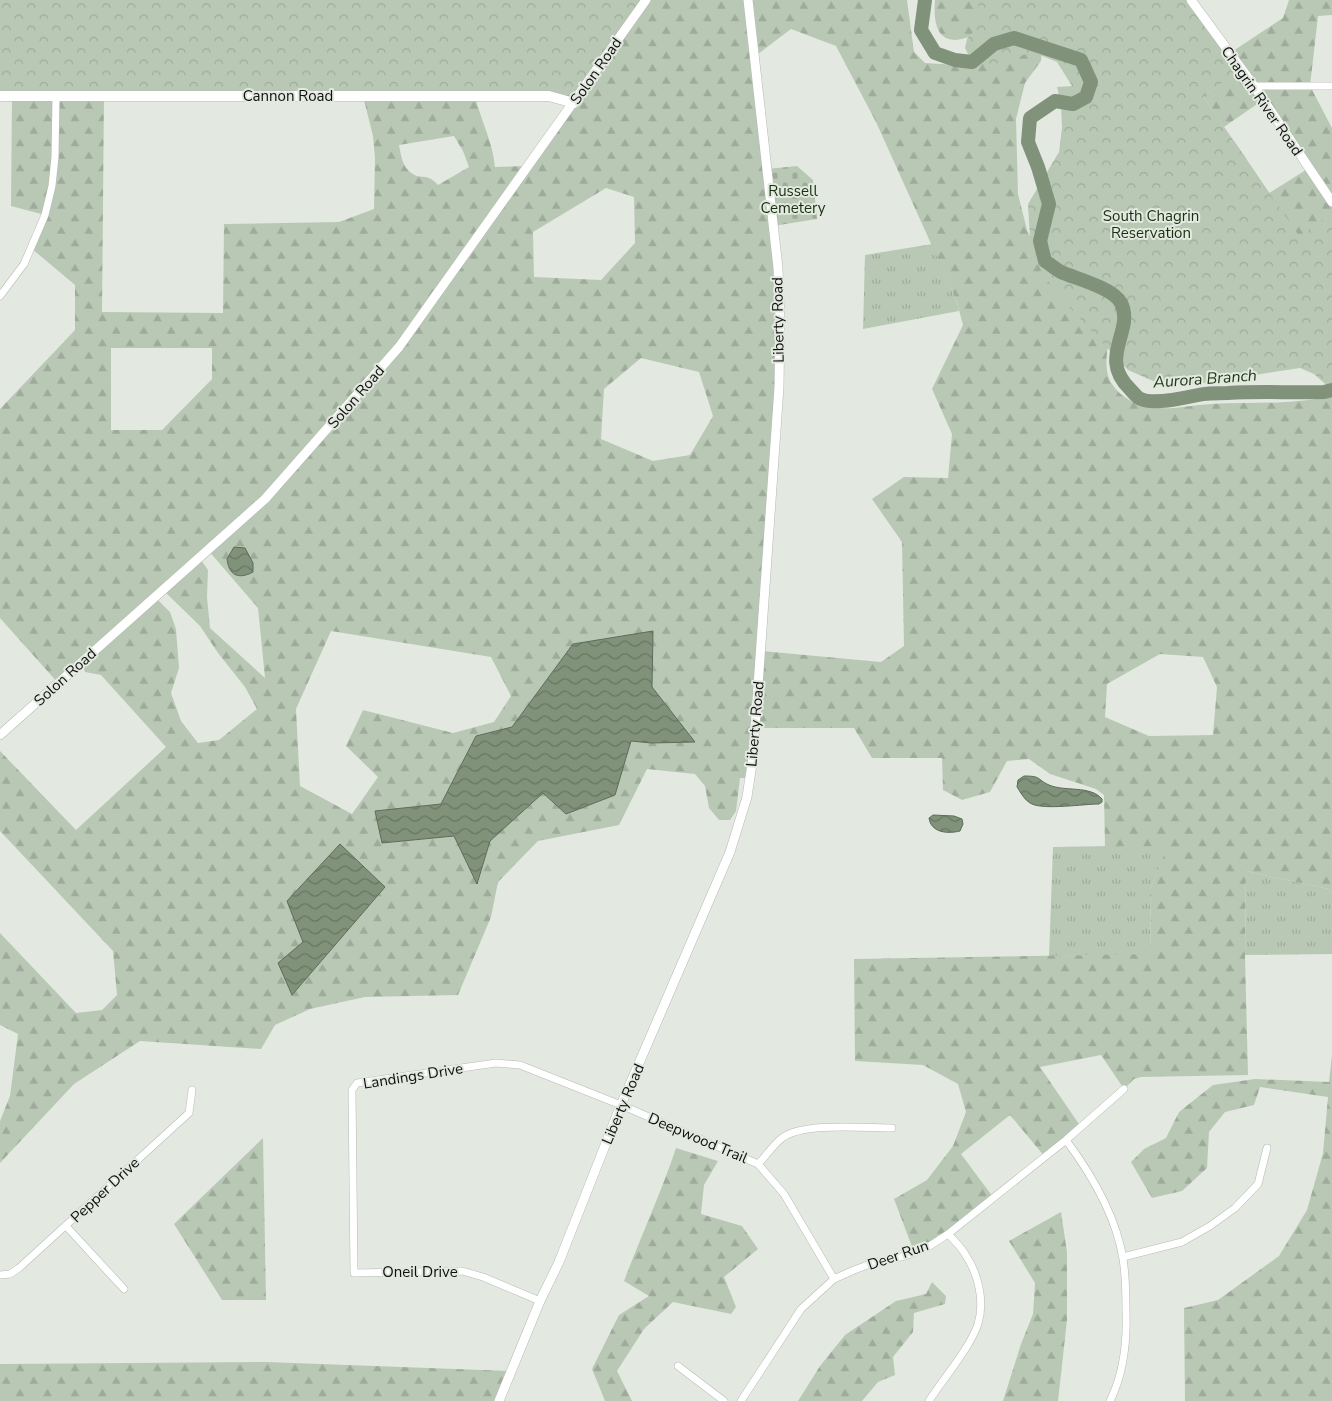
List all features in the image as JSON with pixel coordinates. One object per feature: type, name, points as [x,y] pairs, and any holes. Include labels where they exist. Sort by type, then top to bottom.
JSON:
[{"type":"main road","name":"Cannon Road","points":[[0,96],[549,96],[574,102]]},
{"type":"street","name":"Solon Road","points":[[0,735],[258,504],[282,480],[399,347],[646,0]]},
{"type":"street","name":"Liberty Road","points":[[500,1401],[621,1105],[730,852],[747,797],[753,757],[779,387],[780,319],[778,268],[748,0]]},
{"type":"street","name":"Chagrin River Road","points":[[1191,0],[1254,86],[1332,202]]},
{"type":"street","points":[[1254,86],[1332,86]]},
{"type":"street","points":[[0,296],[24,264],[45,215],[52,186],[54,166],[56,96]]},
{"type":"street","name":"Landings Drive","points":[[354,1273],[352,1090],[357,1083],[496,1063],[509,1063],[520,1065],[621,1105]]},
{"type":"street","name":"Deer Run","points":[[741,1401],[802,1309],[834,1280],[873,1263],[905,1256],[928,1246],[948,1234],[1066,1140],[1124,1089]]},
{"type":"street","name":"Pepper Drive","points":[[0,1275],[10,1274],[19,1268],[189,1113],[192,1090]]},
{"type":"street","name":"Deepwood Trail","points":[[621,1105],[758,1164],[784,1194],[834,1280]]},
{"type":"street","points":[[758,1164],[782,1138],[794,1132],[809,1129],[892,1128]]},
{"type":"street","points":[[1066,1140],[1087,1169],[1101,1194],[1112,1220],[1123,1256],[1126,1280],[1126,1328],[1122,1360],[1110,1401]]},
{"type":"street","points":[[1123,1256],[1182,1242],[1210,1226],[1235,1208],[1258,1184],[1267,1148]]},
{"type":"street","points":[[66,1226],[124,1289]]},
{"type":"street","points":[[928,1401],[968,1344],[978,1323],[980,1305],[976,1274],[965,1254],[948,1234]]},
{"type":"street","name":"Oneil Drive","points":[[354,1273],[462,1271],[483,1277],[540,1301]]},
{"type":"street","points":[[678,1366],[724,1401]]},
{"type":"green space","points":[[0,0],[907,0],[914,52],[925,63],[957,65],[977,55],[1042,50],[1041,61],[1025,83],[1016,119],[1018,194],[1027,230],[1043,264],[1113,325],[1106,363],[1109,377],[1116,389],[1136,403],[1160,408],[1211,404],[1287,402],[1332,396],[1332,893],[1328,889],[1246,871],[1245,955],[1248,1075],[1141,1077],[1134,1079],[1124,1089],[1101,1055],[1040,1067],[1081,1127],[1045,1157],[1010,1115],[961,1154],[993,1197],[948,1234],[914,1252],[894,1199],[927,1180],[953,1146],[966,1112],[958,1084],[923,1065],[855,1061],[854,959],[1151,954],[1150,889],[1168,846],[1105,847],[1104,795],[1096,789],[1050,774],[1029,759],[1007,761],[990,792],[962,800],[943,790],[942,758],[872,758],[854,728],[755,728],[750,778],[740,778],[736,811],[730,820],[719,820],[709,808],[705,786],[695,774],[647,769],[619,825],[538,841],[498,882],[491,917],[458,995],[365,997],[310,1009],[275,1025],[261,1049],[140,1041],[74,1084],[0,1163],[0,1121],[10,1096],[18,1034],[0,1025],[0,933],[76,1013],[102,1010],[117,995],[113,951],[0,831],[0,751],[76,830],[166,747],[101,675],[85,672],[82,663],[58,683],[0,618],[0,409],[75,330],[75,285],[31,248],[45,215],[11,206],[12,96]],"holes":[[[791,29],[836,46],[876,122],[956,299],[963,325],[932,389],[952,434],[948,478],[904,477],[872,499],[902,542],[904,646],[881,662],[761,651],[780,319],[754,57]],[[104,96],[549,96],[574,103],[529,166],[495,167],[490,141],[476,100],[364,100],[373,136],[375,158],[374,209],[339,222],[224,224],[223,313],[102,312]],[[454,136],[463,151],[469,167],[438,185],[427,177],[416,176],[406,168],[399,145]],[[606,188],[634,197],[635,243],[601,280],[534,277],[533,232]],[[111,348],[212,348],[212,379],[162,430],[111,430]],[[641,358],[699,372],[713,416],[690,455],[653,461],[601,439],[604,389]],[[208,550],[258,608],[265,678],[210,628],[207,597],[208,570],[199,557]],[[163,590],[200,626],[218,653],[245,687],[257,709],[219,740],[198,743],[181,721],[171,693],[179,668],[176,629],[170,612],[155,597]],[[331,631],[491,657],[511,696],[494,722],[453,733],[363,710],[346,746],[378,777],[352,814],[300,786],[296,709]],[[653,631],[652,687],[694,742],[651,743],[630,741],[615,795],[566,814],[543,793],[490,841],[477,883],[454,836],[382,843],[376,811],[441,804],[476,736],[512,727],[573,644]],[[1160,654],[1203,657],[1217,687],[1213,735],[1149,736],[1105,717],[1107,684]]]},
{"type":"green space","points":[[0,0],[643,0],[578,95],[0,95]]},
{"type":"green space","points":[[935,0],[1014,0],[998,25],[967,38],[957,40],[943,36],[939,30],[936,23]]},
{"type":"green space","name":"South Chagrin Reservation","points":[[977,0],[1194,0],[1244,68],[1203,96],[1299,236],[1332,214],[1332,390],[1314,374],[1300,368],[1233,380],[1194,384],[1153,381],[1128,370],[1057,294],[1041,271],[1030,238],[1028,204],[1059,152],[1062,128],[1061,104],[1057,87],[1072,86],[1057,62],[1033,52],[995,64],[972,62],[965,48],[967,39],[976,29]]},
{"type":"green space","points":[[1289,0],[1332,0],[1332,15],[1318,16],[1310,86],[1332,128],[1332,323],[1233,139],[1269,193],[1309,168],[1263,100],[1224,127],[1203,96],[1213,89],[1230,53],[1283,18]]},
{"type":"green space","name":"Russell Cemetery","points":[[797,166],[813,180],[817,219],[773,226],[767,169]]},
{"type":"green space","points":[[932,244],[956,299],[959,311],[863,329],[865,255]]},
{"type":"green space","points":[[1169,845],[1150,889],[1151,955],[1049,956],[1053,847]]},
{"type":"green space","points":[[1246,871],[1328,889],[1332,893],[1332,954],[1245,955]]},
{"type":"green space","points":[[1332,1055],[1332,1401],[1185,1401],[1184,1308],[1218,1300],[1279,1256],[1307,1210],[1323,1153],[1328,1097],[1260,1087],[1254,1105],[1225,1112],[1209,1132],[1207,1168],[1182,1191],[1152,1198],[1131,1162],[1144,1149],[1166,1138],[1179,1112],[1213,1085],[1255,1079],[1329,1082]]},
{"type":"green space","points":[[263,1138],[266,1300],[222,1300],[174,1224]]},
{"type":"green space","points":[[676,1148],[718,1161],[704,1185],[701,1214],[742,1226],[758,1249],[724,1277],[736,1307],[731,1314],[673,1302],[644,1329],[617,1371],[632,1401],[605,1401],[592,1369],[619,1315],[649,1296],[624,1281]]},
{"type":"green space","points":[[1061,1212],[1067,1252],[1067,1320],[1058,1401],[1003,1401],[1021,1344],[1033,1314],[1035,1283],[1009,1241]]},
{"type":"green space","points":[[932,1282],[946,1296],[945,1304],[914,1313],[913,1332],[893,1357],[895,1375],[878,1382],[862,1401],[798,1401],[820,1366],[845,1335],[896,1301],[926,1294]]},
{"type":"green space","points":[[267,1362],[512,1371],[499,1401],[0,1401],[0,1364]]},
{"type":"water","points":[[234,547],[245,548],[253,563],[253,572],[239,576],[232,572],[227,559]]},
{"type":"water","points":[[653,631],[652,687],[695,742],[651,743],[631,741],[615,795],[566,814],[543,793],[490,841],[477,884],[454,836],[382,843],[375,811],[441,804],[476,736],[512,727],[573,644]]},
{"type":"water","points":[[1024,776],[1036,777],[1055,787],[1091,792],[1102,799],[1102,802],[1099,804],[1055,807],[1032,804],[1025,799],[1017,787],[1018,780]]},
{"type":"water","points":[[933,815],[954,816],[962,819],[963,824],[960,831],[945,832],[933,827],[929,818]]},
{"type":"water","points":[[340,844],[385,887],[292,995],[278,963],[303,942],[287,901]]},
{"type":"waterway","name":"Aurora Branch","points":[[925,0],[921,30],[935,53],[955,60],[972,62],[994,44],[1014,38],[1081,60],[1091,82],[1086,97],[1073,104],[1055,101],[1030,118],[1028,142],[1049,204],[1040,241],[1045,261],[1061,272],[1103,288],[1121,303],[1124,313],[1124,324],[1116,355],[1117,366],[1121,377],[1137,396],[1147,401],[1161,401],[1209,393],[1324,392],[1332,390]]}]
